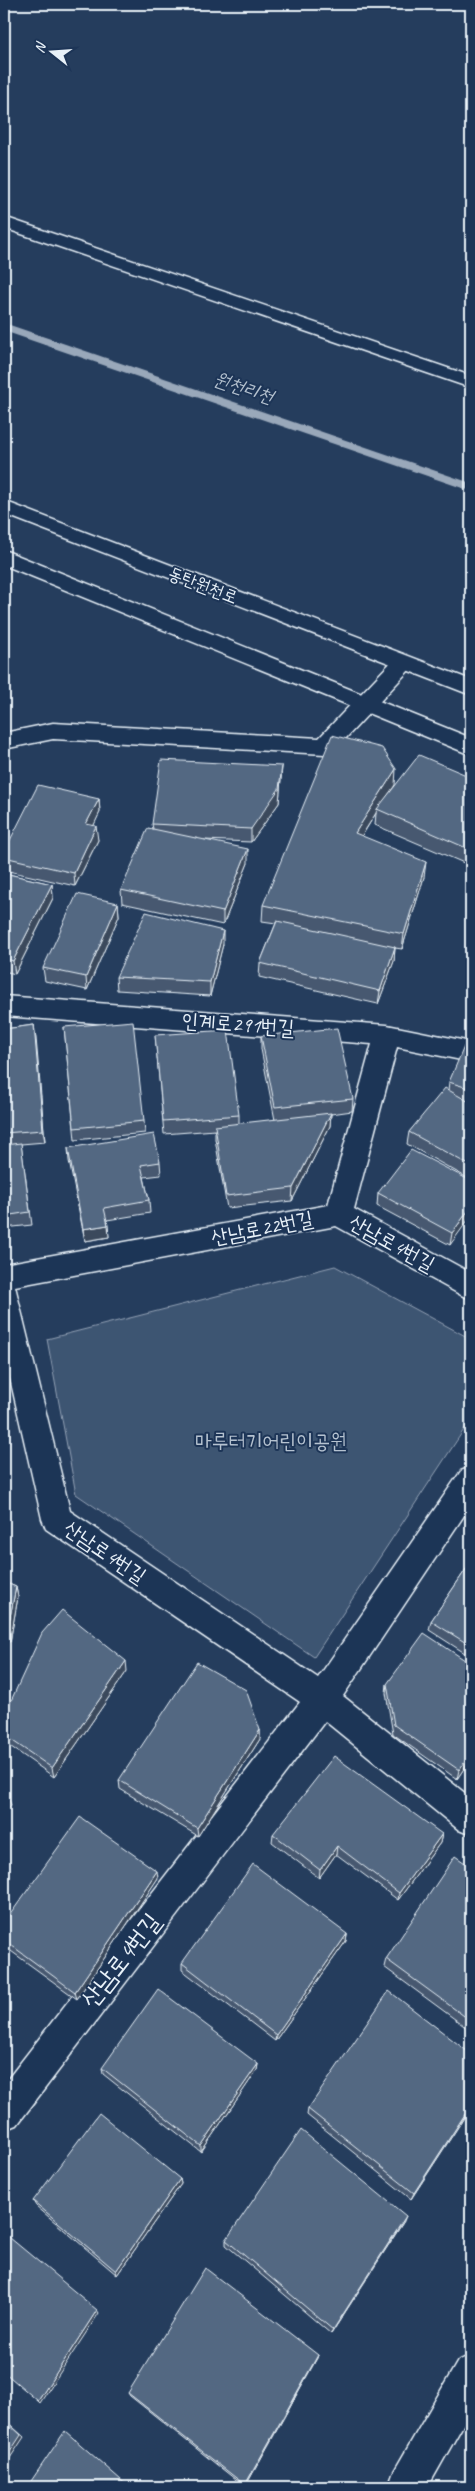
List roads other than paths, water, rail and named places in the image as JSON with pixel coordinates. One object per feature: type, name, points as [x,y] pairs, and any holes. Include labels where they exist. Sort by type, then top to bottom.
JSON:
[{"type":"street","points":[[4,222],[471,382]]},
{"type":"street","name":"동탄원천로","points":[[4,507],[471,688]]},
{"type":"street","points":[[4,557],[471,747]]},
{"type":"street","points":[[4,741],[53,731],[325,746],[403,662]]},
{"type":"street","name":"인계로291번길","points":[[4,1006],[387,1035],[471,1052]]},
{"type":"street","name":"산남로22번길","points":[[4,1276],[339,1214],[387,1035]]},
{"type":"street","name":"산남로4번길","points":[[339,1214],[471,1287]]},
{"type":"street","name":"산남로4번길","points":[[4,1292],[57,1519],[322,1699],[471,1818]]},
{"type":"street","name":"산남로4번길","points":[[6,2104],[322,1699],[471,1480]]},
{"type":"street","points":[[407,2487],[471,2374]]},
{"type":"waterway","name":"원천리천","points":[[4,327],[471,487]]},
{"type":"park label","name":"마루터기어린이공원","points":[[271,1441]]}]
